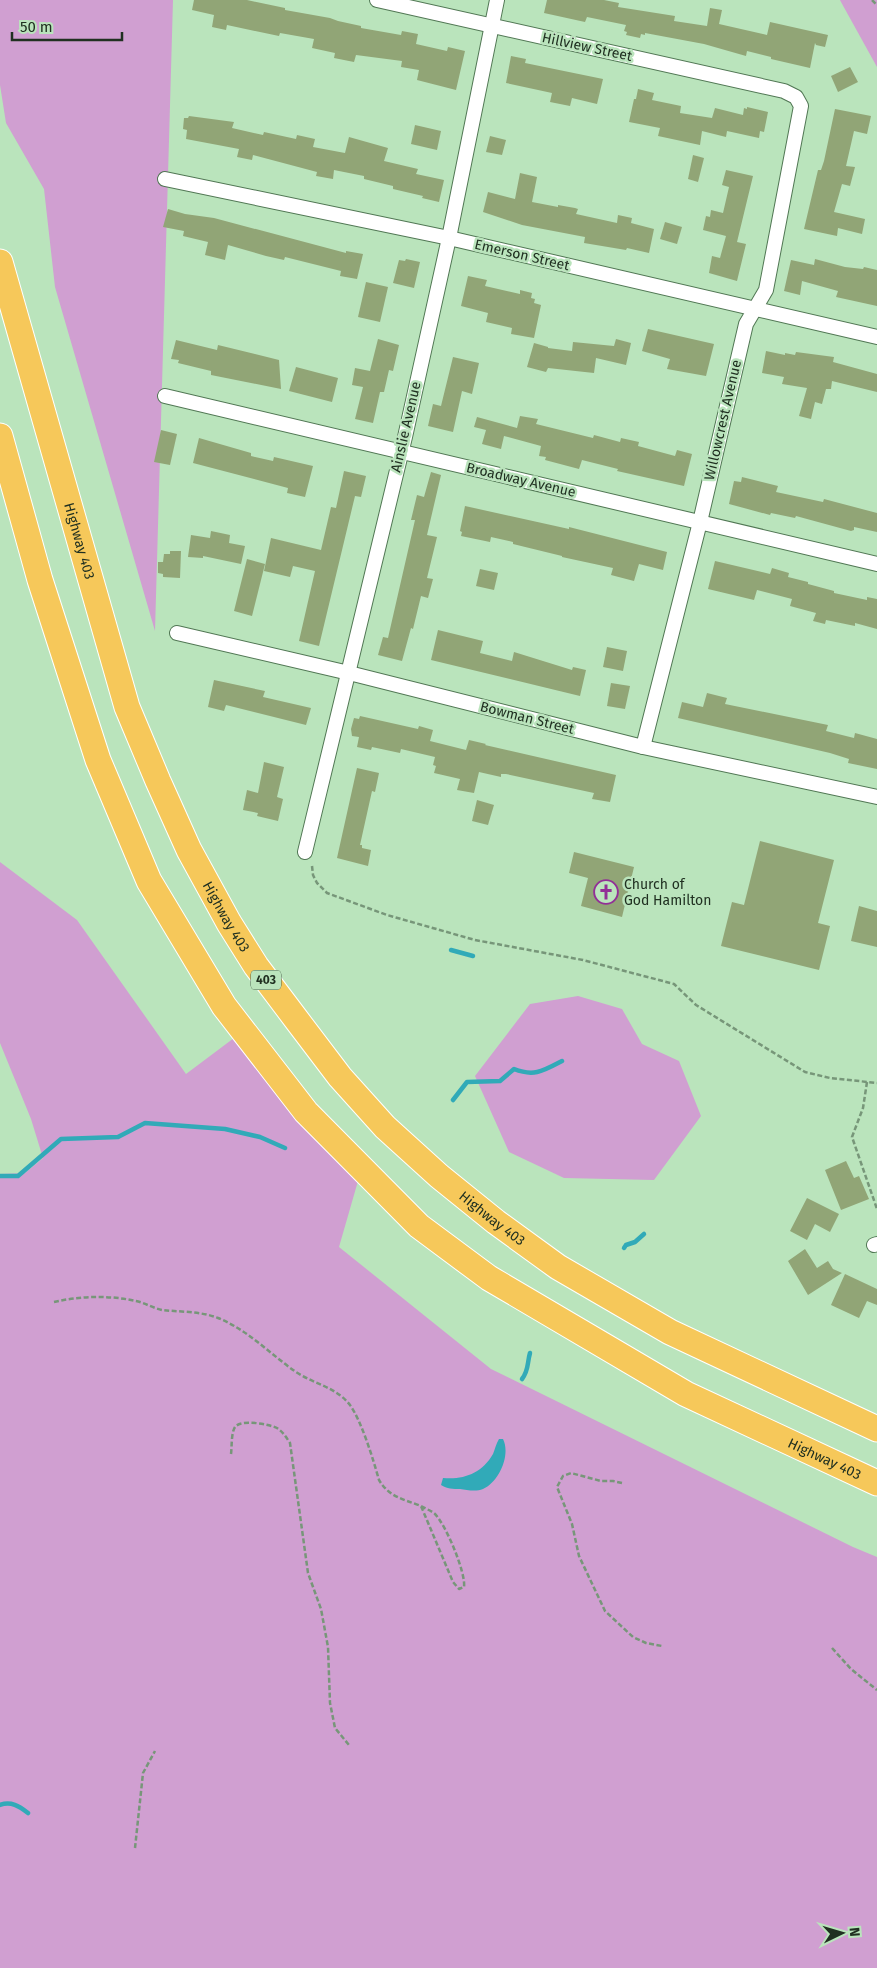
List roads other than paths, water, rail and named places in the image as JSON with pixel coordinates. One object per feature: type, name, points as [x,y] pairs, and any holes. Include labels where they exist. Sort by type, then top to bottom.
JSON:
[{"type":"highway","name":"Highway 403","points":[[0,262],[128,707],[189,850],[229,923],[256,966],[340,1077],[385,1126],[446,1181],[496,1222],[558,1267],[670,1332],[877,1429]]},
{"type":"highway","name":"Highway 403","points":[[0,436],[40,580],[98,760],[149,881],[224,1006],[306,1112],[419,1226],[489,1278],[686,1394],[877,1483]]},
{"type":"street","name":"Hillview Street","points":[[377,0],[784,91],[796,97]]},
{"type":"street","name":"Ainslie Avenue","points":[[306,852],[401,451],[449,238],[496,0]]},
{"type":"street","name":"Willowcrest Avenue","points":[[644,747],[700,522],[746,324],[766,290],[802,106],[796,97]]},
{"type":"street","name":"Emerson Street","points":[[165,179],[449,238],[877,337]]},
{"type":"street","name":"Broadway Avenue","points":[[165,396],[877,564]]},
{"type":"street","name":"Bowman Street","points":[[177,633],[349,673],[644,747],[877,798]]},
{"type":"water","points":[[499,1439],[503,1439],[506,1453],[502,1467],[489,1485],[474,1491],[450,1489],[441,1485],[443,1478],[458,1478],[472,1474],[484,1466],[493,1454]]},
{"type":"waterway","points":[[451,950],[473,956]]},
{"type":"waterway","points":[[453,1100],[467,1082],[500,1081],[514,1069],[533,1073],[562,1061]]},
{"type":"waterway","points":[[0,1176],[18,1176],[61,1139],[118,1137],[145,1123],[225,1129],[260,1137],[285,1148]]},
{"type":"waterway","points":[[624,1248],[644,1234]]},
{"type":"waterway","points":[[522,1379],[527,1369],[530,1353]]},
{"type":"waterway","points":[[0,1805],[15,1805],[28,1813]]},
{"type":"place","name":"Church of God Hamilton","points":[[606,892]]}]
